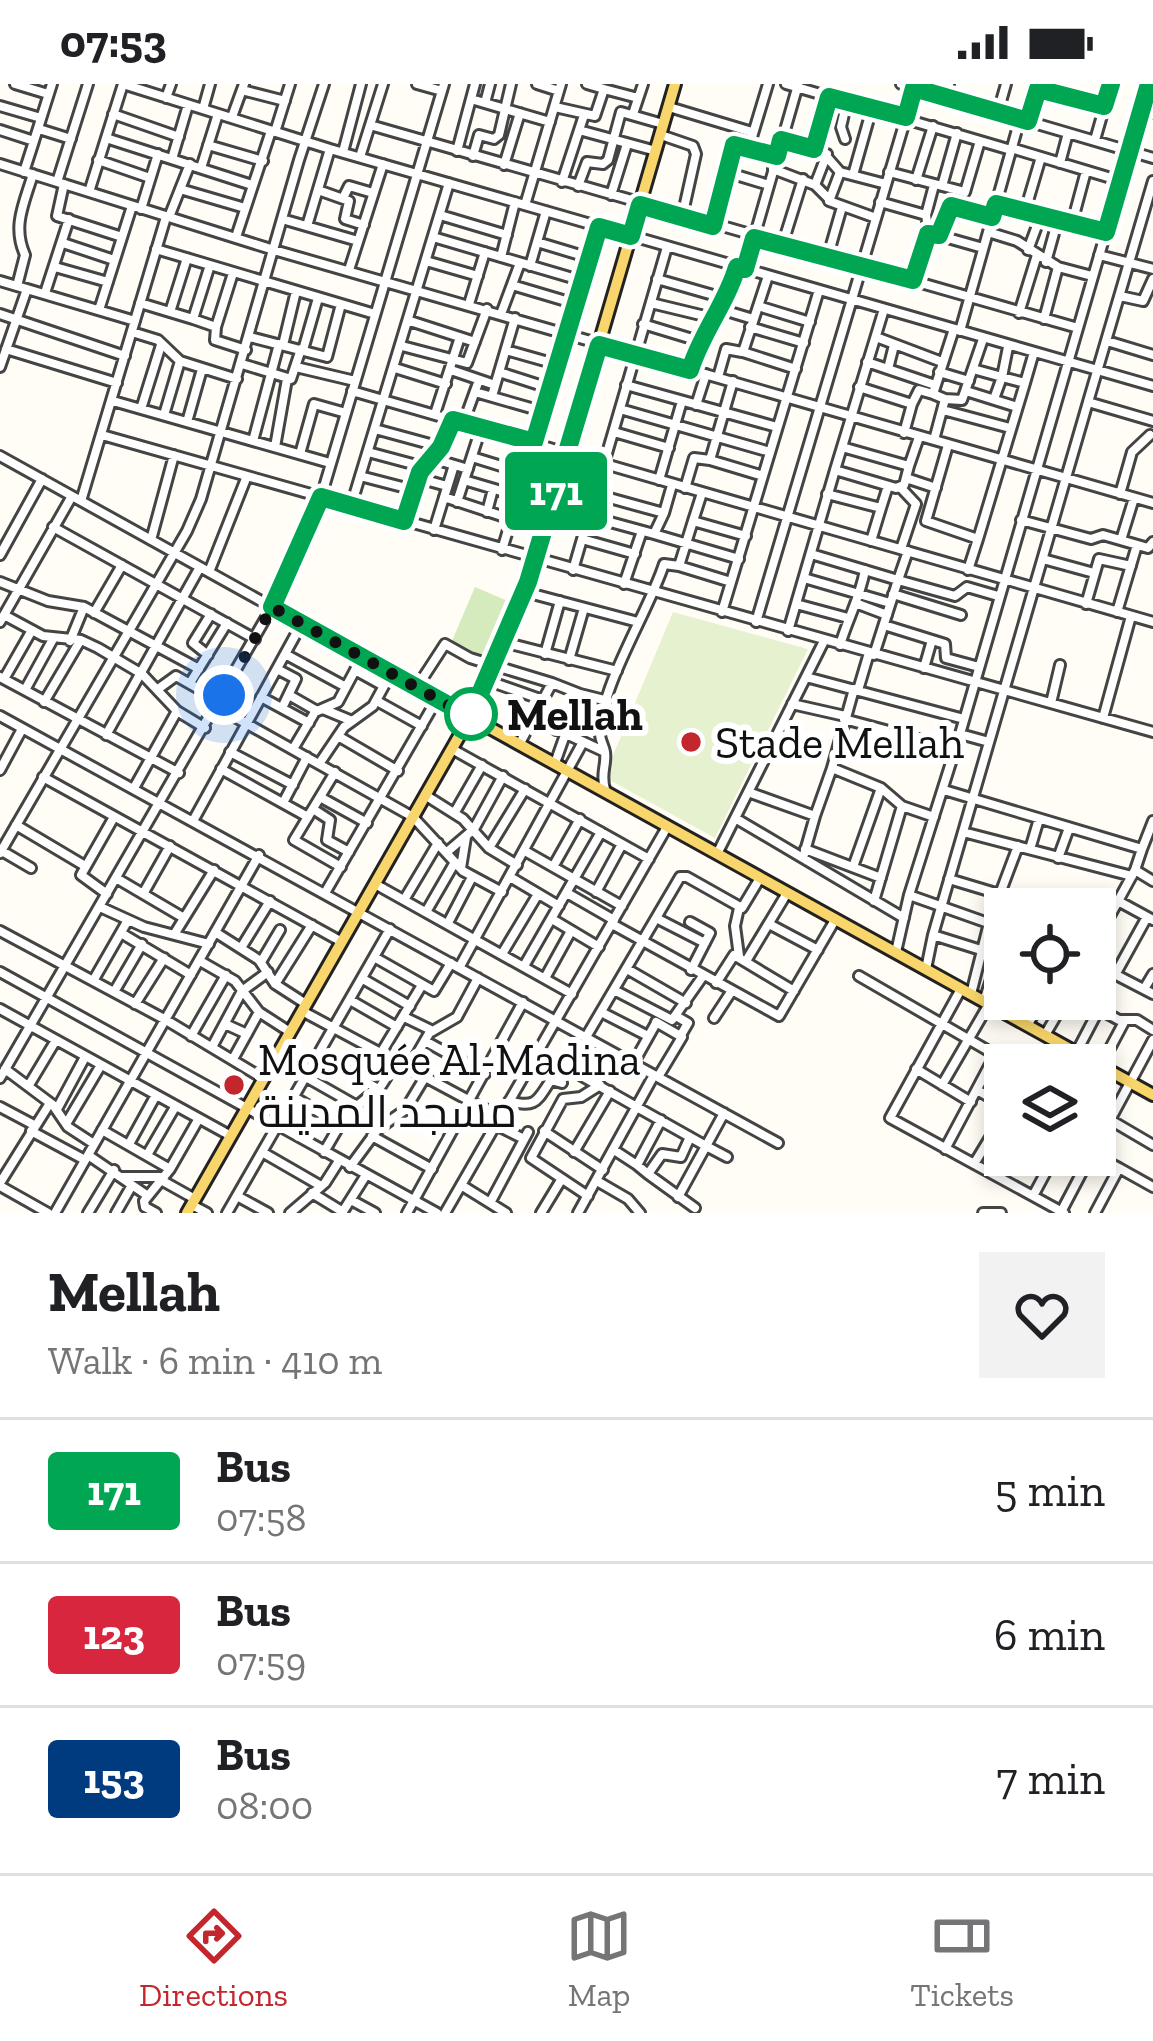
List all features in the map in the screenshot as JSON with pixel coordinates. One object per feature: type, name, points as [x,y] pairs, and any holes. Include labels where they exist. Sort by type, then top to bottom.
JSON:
[{"type":"main road","points":[[191,1206],[470,717],[493,664],[536,559],[675,84]]},
{"type":"main road","points":[[470,717],[984,1001]]},
{"type":"main road","points":[[1018,1020],[1060,1044]]},
{"type":"main road","points":[[1116,1075],[1153,1095]]},
{"type":"street","points":[[0,367],[5,334],[16,320],[26,260],[17,225],[50,89],[15,84]]},
{"type":"street","points":[[166,98],[171,84]]},
{"type":"street","points":[[202,109],[210,84]]},
{"type":"street","points":[[236,237],[290,84]]},
{"type":"street","points":[[31,868],[1,849],[194,516],[324,84]]},
{"type":"street","points":[[343,152],[361,84]]},
{"type":"street","points":[[360,157],[383,84]]},
{"type":"street","points":[[94,1144],[28,1086],[3,1074],[255,639],[321,497],[443,88],[417,84]]},
{"type":"street","points":[[473,156],[479,135],[497,138],[511,84]]},
{"type":"street","points":[[501,257],[535,174],[560,88],[537,84]]},
{"type":"street","points":[[590,84],[638,98]]},
{"type":"street","points":[[633,114],[643,84]]},
{"type":"street","points":[[749,147],[768,84]]},
{"type":"street","points":[[786,84],[1120,181]]},
{"type":"street","points":[[901,84],[1153,158]]},
{"type":"street","points":[[945,97],[949,84]]},
{"type":"street","points":[[998,112],[1006,84]]},
{"type":"street","points":[[1095,141],[1111,84]]},
{"type":"street","points":[[896,952],[1149,84]]},
{"type":"street","points":[[84,85],[56,214],[122,237]]},
{"type":"street","points":[[89,192],[127,85],[330,149],[1153,386]]},
{"type":"street","points":[[484,85],[484,103]]},
{"type":"street","points":[[457,152],[471,99],[484,85]]},
{"type":"street","points":[[690,370],[699,341],[727,299],[754,238],[798,86]]},
{"type":"street","points":[[756,622],[915,86]]},
{"type":"street","points":[[232,117],[243,87],[285,101]]},
{"type":"street","points":[[934,389],[968,298],[1011,149],[1039,87],[1104,106]]},
{"type":"street","points":[[555,107],[596,115],[604,89]]},
{"type":"street","points":[[814,149],[829,97]]},
{"type":"street","points":[[471,99],[550,122]]},
{"type":"street","points":[[845,139],[841,127],[847,101]]},
{"type":"street","points":[[172,159],[188,105]]},
{"type":"street","points":[[0,106],[70,139]]},
{"type":"street","points":[[669,107],[752,132]]},
{"type":"street","points":[[853,176],[872,109]]},
{"type":"street","points":[[1141,110],[1153,113]]},
{"type":"street","points":[[606,162],[622,112],[693,146],[696,154],[682,217]]},
{"type":"street","points":[[504,165],[520,113]]},
{"type":"street","points":[[113,114],[179,136]]},
{"type":"street","points":[[200,168],[218,114]]},
{"type":"street","points":[[562,182],[584,115]]},
{"type":"street","points":[[370,125],[1078,328]]},
{"type":"street","points":[[916,180],[934,126]]},
{"type":"street","points":[[0,130],[34,141]]},
{"type":"street","points":[[579,130],[656,151]]},
{"type":"street","points":[[934,234],[926,214],[957,133]]},
{"type":"street","points":[[1060,163],[1069,133]]},
{"type":"street","points":[[106,138],[252,184]]},
{"type":"street","points":[[781,140],[814,149],[839,172],[886,184]]},
{"type":"street","points":[[958,208],[980,141]]},
{"type":"street","points":[[611,195],[627,144]]},
{"type":"street","points":[[208,145],[262,161]]},
{"type":"street","points":[[713,226],[734,145],[777,156]]},
{"type":"street","points":[[307,226],[330,149]]},
{"type":"street","points":[[99,310],[122,237],[158,154]]},
{"type":"street","points":[[815,185],[826,156]]},
{"type":"street","points":[[1025,211],[1041,157]]},
{"type":"street","points":[[98,160],[150,178]]},
{"type":"street","points":[[569,161],[585,166]]},
{"type":"street","points":[[578,186],[590,161],[620,166]]},
{"type":"street","points":[[0,164],[274,250],[1153,503]]},
{"type":"street","points":[[190,164],[156,249],[102,435],[77,499],[53,527],[2,618],[53,639],[75,640],[113,658],[142,674],[177,712],[205,728]]},
{"type":"street","points":[[349,270],[382,164]]},
{"type":"street","points":[[773,169],[815,185],[842,207],[876,218]]},
{"type":"street","points":[[1072,224],[1086,170]]},
{"type":"street","points":[[726,172],[769,185]]},
{"type":"street","points":[[829,199],[839,172]]},
{"type":"street","points":[[890,172],[964,191]]},
{"type":"street","points":[[782,246],[803,179]]},
{"type":"street","points":[[352,506],[449,183]]},
{"type":"street","points":[[344,198],[349,186],[373,193]]},
{"type":"street","points":[[926,969],[1097,370],[1148,213],[1152,186]]},
{"type":"street","points":[[180,189],[245,208]]},
{"type":"street","points":[[318,190],[350,202],[339,236]]},
{"type":"street","points":[[880,202],[926,214]]},
{"type":"street","points":[[996,204],[1106,232]]},
{"type":"street","points":[[827,259],[842,207]]},
{"type":"street","points":[[913,280],[949,207],[992,217]]},
{"type":"street","points":[[501,314],[537,242],[546,211]]},
{"type":"street","points":[[1037,256],[1041,214]]},
{"type":"street","points":[[440,215],[506,236]]},
{"type":"street","points":[[45,293],[69,219]]},
{"type":"street","points":[[283,219],[358,241]]},
{"type":"street","points":[[345,219],[364,225]]},
{"type":"street","points":[[1019,313],[1037,256],[1058,219]]},
{"type":"street","points":[[502,550],[599,227]]},
{"type":"street","points":[[988,232],[1018,241],[1058,267],[1092,276]]},
{"type":"street","points":[[934,234],[983,248]]},
{"type":"street","points":[[433,237],[583,281]]},
{"type":"street","points":[[537,242],[590,258]]},
{"type":"street","points":[[62,244],[115,260]]},
{"type":"street","points":[[573,570],[667,247]]},
{"type":"street","points":[[156,249],[376,314]]},
{"type":"street","points":[[469,304],[485,252]]},
{"type":"street","points":[[1099,255],[1153,269]]},
{"type":"street","points":[[170,312],[188,258]]},
{"type":"street","points":[[426,261],[478,277]]},
{"type":"street","points":[[194,319],[210,266]]},
{"type":"street","points":[[55,267],[108,282]]},
{"type":"street","points":[[1044,319],[1058,267]]},
{"type":"street","points":[[233,272],[214,340],[246,350]]},
{"type":"street","points":[[743,352],[768,276]]},
{"type":"street","points":[[657,279],[727,299]]},
{"type":"street","points":[[1120,296],[1144,301],[1153,279]]},
{"type":"street","points":[[0,280],[135,321]]},
{"type":"street","points":[[512,285],[576,304]]},
{"type":"street","points":[[722,612],[819,290]]},
{"type":"street","points":[[253,441],[296,291]]},
{"type":"street","points":[[287,380],[294,376],[318,298]]},
{"type":"street","points":[[140,302],[216,327]]},
{"type":"street","points":[[651,303],[712,319]]},
{"type":"street","points":[[250,337],[327,357],[341,304]]},
{"type":"street","points":[[758,306],[810,322]]},
{"type":"street","points":[[452,365],[469,362],[488,309]]},
{"type":"street","points":[[720,309],[804,343]]},
{"type":"street","points":[[788,631],[884,309]]},
{"type":"street","points":[[0,314],[125,356]]},
{"type":"street","points":[[494,390],[515,319]]},
{"type":"street","points":[[410,321],[476,342]]},
{"type":"street","points":[[643,324],[699,341]]},
{"type":"street","points":[[131,332],[161,344],[180,361],[237,379]]},
{"type":"street","points":[[435,414],[460,337]]},
{"type":"street","points":[[876,338],[940,367],[967,386],[1017,406]]},
{"type":"street","points":[[944,404],[959,402],[983,339]]},
{"type":"street","points":[[1107,341],[1153,355]]},
{"type":"street","points":[[141,409],[161,344]]},
{"type":"street","points":[[888,369],[894,345]]},
{"type":"street","points":[[402,346],[452,365],[545,412]]},
{"type":"street","points":[[994,399],[1009,347]]},
{"type":"street","points":[[718,377],[726,349],[796,369]]},
{"type":"street","points":[[6,350],[117,383]]},
{"type":"street","points":[[506,350],[559,365]]},
{"type":"street","points":[[968,570],[1034,352]]},
{"type":"street","points":[[164,415],[180,361]]},
{"type":"street","points":[[867,362],[934,389],[944,404],[1011,428]]},
{"type":"street","points":[[242,364],[287,380]]},
{"type":"street","points":[[296,367],[458,422],[1153,622]]},
{"type":"street","points":[[395,368],[446,384]]},
{"type":"street","points":[[187,422],[202,369]]},
{"type":"street","points":[[974,369],[1024,383]]},
{"type":"street","points":[[499,372],[552,389]]},
{"type":"street","points":[[696,405],[706,374]]},
{"type":"street","points":[[275,447],[287,380]]},
{"type":"street","points":[[404,521],[418,478],[458,422],[478,380]]},
{"type":"street","points":[[710,460],[733,381]]},
{"type":"street","points":[[626,386],[777,427]]},
{"type":"street","points":[[859,387],[912,404]]},
{"type":"street","points":[[904,433],[919,390],[934,389]]},
{"type":"street","points":[[476,392],[494,390]]},
{"type":"street","points":[[112,401],[331,463]]},
{"type":"street","points":[[659,481],[682,401]]},
{"type":"street","points":[[1088,402],[1152,429],[1132,452],[1120,494]]},
{"type":"street","points":[[301,454],[314,404],[346,413]]},
{"type":"street","points":[[934,440],[944,404]]},
{"type":"street","points":[[620,409],[770,452]]},
{"type":"street","points":[[457,502],[481,428]]},
{"type":"street","points":[[375,429],[441,447]]},
{"type":"street","points":[[614,432],[668,448]]},
{"type":"street","points":[[102,435],[1153,732]]},
{"type":"street","points":[[903,483],[919,437]]},
{"type":"street","points":[[926,521],[948,445]]},
{"type":"street","points":[[842,447],[909,466]]},
{"type":"street","points":[[368,452],[424,467]]},
{"type":"street","points":[[151,540],[174,455]]},
{"type":"street","points":[[0,456],[470,717]]},
{"type":"street","points":[[472,457],[524,473]]},
{"type":"street","points":[[431,458],[467,469]]},
{"type":"street","points":[[685,488],[694,458],[764,476]]},
{"type":"street","points":[[434,530],[454,465]]},
{"type":"street","points":[[835,470],[888,486],[903,483],[936,488]]},
{"type":"street","points":[[106,735],[181,598],[204,569],[247,476]]},
{"type":"street","points":[[360,476],[414,490]]},
{"type":"street","points":[[418,478],[447,486]]},
{"type":"street","points":[[0,555],[42,479]]},
{"type":"street","points":[[464,480],[518,496]]},
{"type":"street","points":[[804,853],[844,717],[898,580],[916,504],[903,483]]},
{"type":"street","points":[[654,534],[672,484]]},
{"type":"street","points":[[871,541],[888,486]]},
{"type":"street","points":[[487,512],[494,489]]},
{"type":"street","points":[[680,566],[702,493]]},
{"type":"street","points":[[595,494],[664,513]]},
{"type":"street","points":[[827,494],[880,508]]},
{"type":"street","points":[[444,497],[511,519]]},
{"type":"street","points":[[1121,540],[1133,498]]},
{"type":"street","points":[[588,516],[739,560]]},
{"type":"street","points":[[913,517],[978,539]]},
{"type":"street","points":[[1021,520],[1091,539],[1103,535],[1151,548],[1153,542]]},
{"type":"street","points":[[693,521],[746,536]]},
{"type":"street","points":[[53,527],[255,639]]},
{"type":"street","points":[[624,584],[642,531]]},
{"type":"street","points":[[582,539],[635,554]]},
{"type":"street","points":[[1117,612],[1137,545]]},
{"type":"street","points":[[811,554],[955,596],[967,587],[998,596]]},
{"type":"street","points":[[1086,604],[1103,557],[1131,566]]},
{"type":"street","points":[[1043,559],[1094,573]]},
{"type":"street","points":[[605,790],[600,734],[608,701],[664,564],[731,582]]},
{"type":"street","points":[[94,613],[122,565]]},
{"type":"street","points":[[840,645],[859,600],[865,570]]},
{"type":"street","points":[[804,578],[946,645],[946,658],[980,667]]},
{"type":"street","points":[[0,582],[17,591],[84,607],[199,670]]},
{"type":"street","points":[[524,592],[638,622]]},
{"type":"street","points":[[859,600],[892,599],[961,615]]},
{"type":"street","points":[[545,654],[560,602]]},
{"type":"street","points":[[796,604],[848,618]]},
{"type":"street","points":[[44,702],[75,640],[84,607]]},
{"type":"street","points":[[569,660],[584,608]]},
{"type":"street","points":[[208,656],[193,644],[212,614]]},
{"type":"street","points":[[1102,718],[1131,616]]},
{"type":"street","points":[[190,683],[227,623]]},
{"type":"street","points":[[193,821],[302,623]]},
{"type":"street","points":[[32,630],[2,678],[179,773]]},
{"type":"street","points":[[25,691],[53,639]]},
{"type":"street","points":[[924,668],[932,640]]},
{"type":"street","points":[[717,854],[824,641]]},
{"type":"street","points":[[502,642],[618,671]]},
{"type":"street","points":[[417,687],[446,644],[470,658],[608,701]]},
{"type":"street","points":[[286,654],[346,687]]},
{"type":"street","points":[[292,749],[320,709],[338,703],[362,657]]},
{"type":"street","points":[[1051,703],[1060,665]]},
{"type":"street","points":[[277,669],[296,679],[282,708]]},
{"type":"street","points":[[356,670],[384,686]]},
{"type":"street","points":[[319,764],[338,736],[376,700],[391,673]]},
{"type":"street","points":[[158,689],[171,676],[190,683],[246,723],[413,817],[472,877],[502,892]]},
{"type":"street","points":[[806,676],[964,718]]},
{"type":"street","points":[[220,701],[243,694],[244,685],[233,677]]},
{"type":"street","points":[[486,680],[543,700]]},
{"type":"street","points":[[520,742],[552,683]]},
{"type":"street","points":[[555,763],[561,733],[580,694]]},
{"type":"street","points":[[289,695],[352,721]]},
{"type":"street","points":[[261,697],[309,723]]},
{"type":"street","points":[[325,893],[437,699]]},
{"type":"street","points":[[376,700],[422,727]]},
{"type":"street","points":[[792,704],[956,749]]},
{"type":"street","points":[[134,788],[177,712]]},
{"type":"street","points":[[0,716],[778,1143]]},
{"type":"street","points":[[534,719],[605,751]]},
{"type":"street","points":[[0,770],[4,754],[22,729]]},
{"type":"street","points":[[960,734],[989,742]]},
{"type":"street","points":[[338,736],[398,771]]},
{"type":"street","points":[[374,957],[436,991],[475,939],[583,742]]},
{"type":"street","points":[[452,748],[649,859]]},
{"type":"street","points":[[230,752],[292,785]]},
{"type":"street","points":[[283,803],[307,757]]},
{"type":"street","points":[[454,812],[482,765]]},
{"type":"street","points":[[832,768],[881,788],[902,806],[935,817]]},
{"type":"street","points":[[221,769],[283,803],[330,820],[327,840],[350,852]]},
{"type":"street","points":[[335,772],[295,840],[341,867]]},
{"type":"street","points":[[426,912],[458,865],[470,832],[503,776]]},
{"type":"street","points":[[43,777],[342,942]]},
{"type":"street","points":[[489,848],[525,788]]},
{"type":"street","points":[[853,867],[881,788]]},
{"type":"street","points":[[944,790],[1142,849]]},
{"type":"street","points":[[748,792],[815,816]]},
{"type":"street","points":[[425,795],[454,812],[489,848],[517,865]]},
{"type":"street","points":[[320,797],[367,823]]},
{"type":"street","points":[[874,901],[902,806]]},
{"type":"street","points":[[107,894],[82,879],[114,817]]},
{"type":"street","points":[[735,818],[804,853],[904,918]]},
{"type":"street","points":[[553,867],[580,819]]},
{"type":"street","points":[[1030,849],[1040,819]]},
{"type":"street","points":[[1116,905],[1153,821]]},
{"type":"street","points":[[16,825],[85,866]]},
{"type":"street","points":[[0,972],[441,1213],[668,826]]},
{"type":"street","points":[[1058,859],[1069,827]]},
{"type":"street","points":[[446,852],[470,832]]},
{"type":"street","points":[[524,966],[601,832]]},
{"type":"street","points":[[963,832],[1153,881]]},
{"type":"street","points":[[404,900],[438,842]]},
{"type":"street","points":[[596,892],[622,844]]},
{"type":"street","points":[[1001,888],[1018,846]]},
{"type":"street","points":[[143,894],[170,847]]},
{"type":"street","points":[[525,851],[622,906]]},
{"type":"street","points":[[804,853],[881,878]]},
{"type":"street","points":[[85,1057],[54,1106],[32,1128],[0,1184],[52,1213],[259,855]]},
{"type":"street","points":[[176,933],[214,870]]},
{"type":"street","points":[[586,1037],[684,876],[739,908],[760,878]]},
{"type":"street","points":[[447,924],[472,877]]},
{"type":"street","points":[[510,877],[559,906]]},
{"type":"street","points":[[116,878],[184,918]]},
{"type":"street","points":[[949,880],[984,890]]},
{"type":"street","points":[[375,884],[572,994]]},
{"type":"street","points":[[567,893],[642,942],[778,1016],[835,920]]},
{"type":"street","points":[[743,959],[788,893]]},
{"type":"street","points":[[502,954],[538,894]]},
{"type":"street","points":[[909,895],[984,921]]},
{"type":"street","points":[[241,948],[269,901]]},
{"type":"street","points":[[1118,901],[1150,919],[1116,973],[1148,991],[1153,974]]},
{"type":"street","points":[[100,907],[209,944]]},
{"type":"street","points":[[739,908],[735,926],[743,959]]},
{"type":"street","points":[[656,918],[706,943]]},
{"type":"street","points":[[552,919],[599,947]]},
{"type":"street","points":[[93,981],[128,920]]},
{"type":"street","points":[[690,922],[710,933],[691,970]]},
{"type":"street","points":[[769,924],[818,950]]},
{"type":"street","points":[[275,984],[312,925]]},
{"type":"street","points":[[227,1213],[390,929]]},
{"type":"street","points":[[261,962],[280,930]]},
{"type":"street","points":[[0,931],[264,1079]]},
{"type":"street","points":[[545,978],[572,931]]},
{"type":"street","points":[[215,932],[261,962],[275,984],[334,1028],[526,1135],[490,1203]]},
{"type":"street","points":[[121,933],[191,975]]},
{"type":"street","points":[[933,934],[982,951]]},
{"type":"street","points":[[984,943],[966,991],[942,1023],[890,1118],[1062,1212],[1081,1176]]},
{"type":"street","points":[[114,992],[142,944]]},
{"type":"street","points":[[716,983],[731,957],[743,959],[794,991]]},
{"type":"street","points":[[135,1004],[164,958]]},
{"type":"street","points":[[200,961],[226,974],[260,1012],[290,1032]]},
{"type":"street","points":[[627,969],[686,1003]]},
{"type":"street","points":[[212,1047],[242,991],[268,971]]},
{"type":"street","points":[[191,1036],[226,974]]},
{"type":"street","points":[[658,1019],[672,1020],[703,976]]},
{"type":"street","points":[[859,976],[984,1048]]},
{"type":"street","points":[[409,1068],[428,1036],[457,1017],[478,978]]},
{"type":"street","points":[[363,979],[410,1006]]},
{"type":"street","points":[[381,1053],[422,986]]},
{"type":"street","points":[[614,990],[681,1035]]},
{"type":"street","points":[[714,1018],[731,992]]},
{"type":"street","points":[[350,1000],[397,1027]]},
{"type":"street","points":[[407,1213],[523,1002]]},
{"type":"street","points":[[942,1084],[984,1009]]},
{"type":"street","points":[[1,1012],[231,1136]]},
{"type":"street","points":[[233,1059],[260,1012]]},
{"type":"street","points":[[601,1012],[648,1036]]},
{"type":"street","points":[[578,1213],[688,1023],[676,1016]]},
{"type":"street","points":[[404,1017],[485,1074]]},
{"type":"street","points":[[1116,1018],[1153,1030]]},
{"type":"street","points":[[633,1064],[658,1019]]},
{"type":"street","points":[[1027,1025],[1030,1020]]},
{"type":"street","points":[[1045,1035],[1054,1020]]},
{"type":"street","points":[[1112,1044],[1124,1022]]},
{"type":"street","points":[[224,1024],[247,1034]]},
{"type":"street","points":[[28,1086],[56,1040]]},
{"type":"street","points":[[1116,1110],[1153,1040]]},
{"type":"street","points":[[539,1052],[727,1157]]},
{"type":"street","points":[[319,1055],[378,1089]]},
{"type":"street","points":[[324,1152],[340,1124],[378,1089],[397,1061]]},
{"type":"street","points":[[66,1124],[101,1065]]},
{"type":"street","points":[[916,1069],[971,1102]]},
{"type":"street","points":[[945,1149],[984,1076]]},
{"type":"street","points":[[306,1077],[361,1103],[385,1123]]},
{"type":"street","points":[[350,1167],[372,1136],[405,1110],[425,1077]]},
{"type":"street","points":[[509,1101],[527,1107],[542,1098],[551,1080],[562,1083]]},
{"type":"street","points":[[587,1196],[531,1158],[563,1099],[580,1097],[600,1085]]},
{"type":"street","points":[[574,1152],[610,1090]]},
{"type":"street","points":[[977,1090],[984,1095]]},
{"type":"street","points":[[129,1144],[156,1095]]},
{"type":"street","points":[[294,1096],[340,1124]]},
{"type":"street","points":[[146,1155],[175,1106]]},
{"type":"street","points":[[0,1107],[117,1173],[148,1196]]},
{"type":"street","points":[[678,1197],[724,1113]]},
{"type":"street","points":[[150,1211],[144,1204],[148,1196],[198,1120]]},
{"type":"street","points":[[637,1166],[661,1120]]},
{"type":"street","points":[[1116,1123],[1153,1145]]},
{"type":"street","points":[[102,1130],[146,1155],[191,1206],[207,1213]]},
{"type":"street","points":[[544,1131],[602,1170]]},
{"type":"street","points":[[372,1136],[432,1169]]},
{"type":"street","points":[[648,1174],[662,1154],[681,1157],[690,1137]]},
{"type":"street","points":[[974,1164],[984,1147]]},
{"type":"street","points":[[614,1150],[695,1208]]},
{"type":"street","points":[[262,1151],[321,1186]]},
{"type":"street","points":[[0,1153],[14,1160]]},
{"type":"street","points":[[290,1213],[321,1186],[339,1161]]},
{"type":"street","points":[[1116,1166],[1153,1187]]},
{"type":"street","points":[[1095,1213],[1119,1168]]},
{"type":"street","points":[[117,1173],[165,1175]]},
{"type":"street","points":[[88,1213],[117,1173]]},
{"type":"street","points":[[312,1193],[343,1213],[366,1175]]},
{"type":"street","points":[[1033,1196],[1044,1176]]},
{"type":"street","points":[[542,1213],[561,1180]]},
{"type":"street","points":[[597,1180],[628,1199],[640,1213]]},
{"type":"street","points":[[116,1213],[132,1185]]},
{"type":"street","points":[[461,1185],[506,1213]]},
{"type":"street","points":[[237,1196],[268,1213]]},
{"type":"street","points":[[352,1199],[375,1213]]},
{"type":"street","points":[[982,1213],[1001,1213]]},
{"type":"green space","points":[[475,587],[510,602],[486,659],[452,641]]},
{"type":"green space","name":"Stade Mellah","points":[[673,612],[808,649],[715,838],[604,777]]},
{"type":"bus line","name":"171","points":[[1111,84],[1104,106],[1038,89],[1028,121],[914,88],[906,117],[829,97],[814,149],[781,140],[777,156],[734,145],[713,226],[640,205],[631,236],[599,227],[534,442],[453,420],[441,447],[420,472],[404,521],[321,497],[272,607],[470,717],[536,559],[599,345],[690,370],[699,341],[727,299],[737,267],[745,269],[754,238],[913,280],[928,234],[939,235],[951,206],[992,217],[996,204],[1106,232],[1149,84]]},
{"type":"place","name":"Mellah","points":[[471,714]]},
{"type":"place","name":"Stade Mellah","points":[[691,742]]},
{"type":"place","name":"Mosquée Al-Madina مسجد المدينة","points":[[234,1085]]},
{"type":"route","points":[[224,695],[272,607],[471,714]]}]
